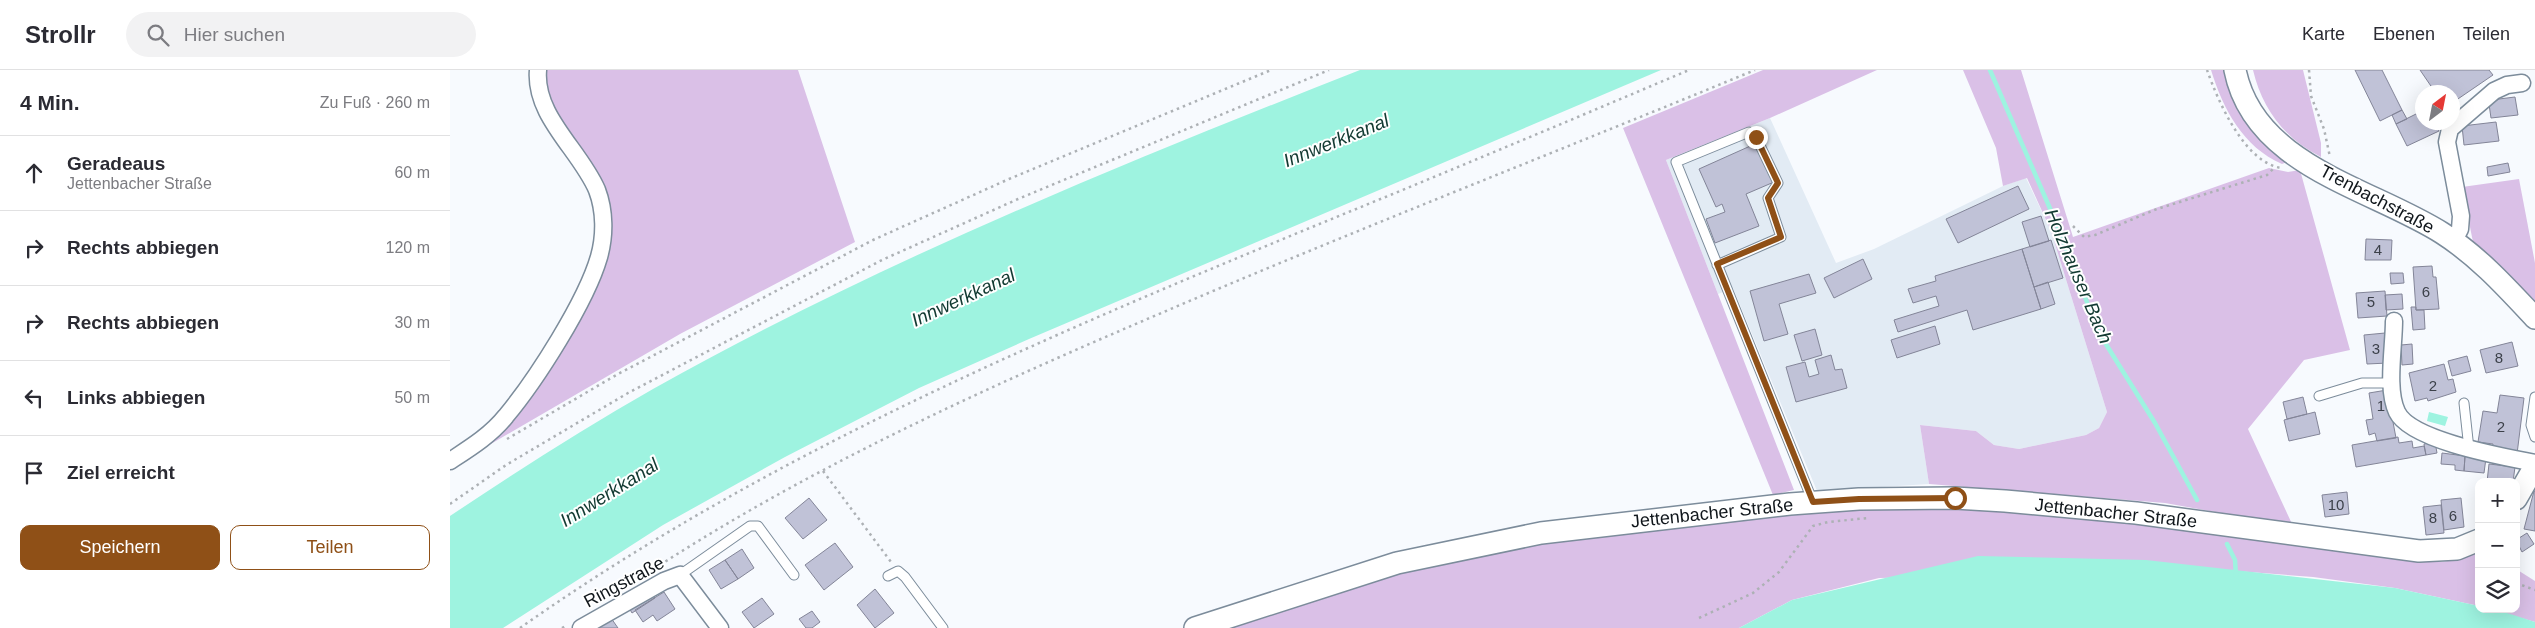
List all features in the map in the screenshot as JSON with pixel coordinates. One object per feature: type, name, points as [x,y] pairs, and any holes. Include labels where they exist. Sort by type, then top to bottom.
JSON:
[{"type":"street","points":[[450,461],[483,438],[505,417],[520,398],[566,325],[587,287],[600,256],[604,229],[597,192],[587,169],[554,123],[546,107],[538,85],[538,70]]},
{"type":"street","name":"Trenbachstraße","points":[[2236,70],[2246,103],[2267,132],[2282,146],[2331,176],[2421,221],[2454,241],[2474,256],[2535,318]]},
{"type":"street","points":[[2454,241],[2460,230],[2461,216],[2447,142],[2450,129],[2494,91],[2506,85],[2522,83]]},
{"type":"street","points":[[2394,321],[2391,383],[2396,412],[2408,425],[2419,432],[2469,449],[2535,464],[2520,491]]},
{"type":"street","name":"Jettenbacher Straße","points":[[1195,628],[1397,563],[1489,543],[1551,532],[1813,502],[1910,498],[2005,501],[2136,513],[2419,551],[2457,549],[2475,542]]},
{"type":"street","name":"Ringstraße","points":[[577,624],[680,574],[720,628]]},
{"type":"lane","points":[[1717,264],[1781,237],[1768,198],[1778,183],[1756,137],[1749,132],[1676,162],[1717,264],[1813,502]]},
{"type":"lane","points":[[2320,396],[2362,383],[2391,383]]},
{"type":"lane","points":[[2535,396],[2531,426],[2532,434],[2535,437]]},
{"type":"lane","points":[[2464,403],[2469,449]]},
{"type":"lane","points":[[680,574],[750,526],[758,526],[794,575]]},
{"type":"lane","points":[[888,576],[898,571],[943,628]]},
{"type":"path","points":[[506,439],[618,374],[873,240],[1009,179],[1271,70]]},
{"type":"path","points":[[450,504],[506,465],[628,393],[882,260],[1018,199],[1329,70]]},
{"type":"path","points":[[520,628],[644,547],[761,478],[902,405],[1108,312],[1689,70]]},
{"type":"path","points":[[653,569],[750,509],[823,470],[1036,366],[1226,285],[1755,70]]},
{"type":"path","points":[[2309,70],[2311,96],[2329,149],[2331,176]]},
{"type":"path","points":[[2073,226],[2084,236],[2095,235],[2157,209],[2267,175],[2275,167]]},
{"type":"path","points":[[823,470],[898,571]]},
{"type":"path","points":[[1698,618],[1754,593],[1779,572],[1813,526],[1828,522],[1872,518]]},
{"type":"path","points":[[2520,584],[2535,590]]},
{"type":"path","points":[[562,628],[577,624]]},
{"type":"shaded area","points":[[542,70],[798,70],[855,242],[680,334],[477,452],[565,336],[607,215],[550,108]]},
{"type":"shaded area","points":[[1763,70],[1877,70],[1770,118],[1666,160],[1794,490],[1773,495],[1623,128]]},
{"type":"shaded area","points":[[1963,70],[2021,70],[2073,237],[2269,168],[2288,172],[2300,170],[2350,350],[2304,360],[2248,429],[2293,526],[2165,503],[1929,484],[1920,425],[1976,431],[1994,445],[2019,449],[2086,435],[2099,428],[2107,412],[2051,231],[2027,178],[2003,186],[1996,148]]},
{"type":"shaded area","points":[[2211,70],[2229,70],[2287,162],[2282,164],[2268,157],[2256,148],[2236,125],[2222,99]]},
{"type":"shaded area","points":[[2253,70],[2303,70],[2321,143],[2321,157],[2296,141],[2277,121],[2262,98]]},
{"type":"shaded area","points":[[1770,118],[1836,263],[1874,249],[2003,186],[2026,178],[2051,231],[2107,412],[2099,428],[2086,435],[2019,449],[1994,445],[1976,431],[1920,425],[1929,484],[1817,491],[1733,288],[1718,294],[1666,160]]},
{"type":"shaded area","points":[[2519,179],[2535,263],[2535,301],[2473,242],[2462,187]]},
{"type":"shaded area","points":[[1951,506],[2074,515],[2197,528],[2441,562],[2460,559],[2475,553],[2475,605],[2395,588],[2313,577],[2236,571],[1879,578],[1792,600],[1739,628],[1219,628],[1404,570],[1518,545],[1774,514]]},
{"type":"shaded area","points":[[2520,572],[2535,581],[2535,622],[2504,613],[2520,613]]},
{"type":"water","name":"Innwerkkanal","points":[[1360,70],[1661,70],[1029,339],[919,388],[785,457],[663,525],[503,628],[450,628],[450,516],[576,435],[653,389],[738,343],[912,257],[1090,179]]},
{"type":"water","points":[[2429,412],[2448,417],[2445,426],[2427,421]]},
{"type":"water","points":[[1978,556],[2146,560],[2395,588],[2475,605],[2475,613],[2506,613],[2514,615],[2535,622],[2535,628],[1739,628],[1792,600]]},
{"type":"building","points":[[2355,70],[2382,70],[2402,110],[2380,121]]},
{"type":"building","points":[[2420,70],[2489,70],[2493,75],[2460,98],[2460,85],[2430,85]]},
{"type":"building","points":[[2515,97],[2518,115],[2491,118],[2489,104],[2499,99]]},
{"type":"building","points":[[2402,110],[2407,119],[2396,124],[2392,115]]},
{"type":"building","points":[[2415,114],[2415,130],[2439,131],[2407,146],[2396,124]]},
{"type":"building","points":[[2496,122],[2499,141],[2464,145],[2462,126]]},
{"type":"building","points":[[1757,143],[1774,182],[1746,194],[1759,226],[1715,243],[1706,219],[1725,212],[1722,204],[1716,207],[1699,169]]},
{"type":"building","points":[[2508,163],[2510,172],[2488,176],[2487,167]]},
{"type":"building","points":[[2018,186],[2029,209],[1958,243],[1946,219]]},
{"type":"building","points":[[2041,216],[2049,241],[2030,247],[2022,222]]},
{"type":"building","points":[[2366,239],[2392,240],[2391,260],[2365,260]]},
{"type":"building","points":[[2051,240],[2063,278],[2034,287],[2022,249]]},
{"type":"building","points":[[2022,249],[2041,309],[1973,330],[1967,310],[1898,332],[1894,320],[1939,306],[1936,296],[1913,303],[1908,289],[1936,281],[1935,276]]},
{"type":"building","points":[[1863,259],[1872,279],[1834,298],[1824,278]]},
{"type":"building","points":[[2432,266],[2433,277],[2436,277],[2439,309],[2416,310],[2413,267]]},
{"type":"building","points":[[2390,273],[2403,273],[2404,283],[2391,284]]},
{"type":"building","points":[[1809,274],[1816,293],[1779,304],[1788,334],[1764,341],[1750,291]]},
{"type":"building","points":[[2048,282],[2055,304],[2041,309],[2034,287]]},
{"type":"building","points":[[2385,291],[2387,316],[2358,318],[2356,293]]},
{"type":"building","points":[[2402,294],[2403,309],[2386,310],[2385,295]]},
{"type":"building","points":[[2411,307],[2416,307],[2416,310],[2424,310],[2425,329],[2413,330]]},
{"type":"building","points":[[1935,326],[1940,344],[1897,358],[1891,340]]},
{"type":"building","points":[[1815,329],[1822,355],[1802,361],[1794,335]]},
{"type":"building","points":[[2385,333],[2388,363],[2367,364],[2364,335]]},
{"type":"building","points":[[2512,342],[2518,366],[2486,373],[2480,350]]},
{"type":"building","points":[[2412,344],[2413,364],[2402,365],[2401,345]]},
{"type":"building","points":[[1831,355],[1835,370],[1842,369],[1847,388],[1796,402],[1786,367],[1805,362],[1809,377],[1819,374],[1815,360]]},
{"type":"building","points":[[2467,356],[2471,371],[2452,376],[2448,361]]},
{"type":"building","points":[[2444,364],[2448,380],[2453,379],[2456,392],[2428,401],[2427,398],[2415,401],[2409,373]]},
{"type":"building","points":[[2387,390],[2396,438],[2377,441],[2375,433],[2369,435],[2366,420],[2373,419],[2369,393]]},
{"type":"building","points":[[2500,395],[2524,398],[2517,454],[2492,450],[2493,444],[2478,442],[2483,411],[2497,413]]},
{"type":"building","points":[[2303,397],[2307,414],[2287,419],[2283,402]]},
{"type":"building","points":[[2315,412],[2320,434],[2289,441],[2284,420]]},
{"type":"building","points":[[2398,437],[2399,443],[2412,441],[2413,448],[2424,446],[2426,455],[2356,467],[2352,445]]},
{"type":"building","points":[[2435,442],[2437,453],[2426,455],[2424,444]]},
{"type":"building","points":[[2442,453],[2465,456],[2464,471],[2455,470],[2455,465],[2441,464]]},
{"type":"building","points":[[2465,456],[2486,458],[2484,473],[2464,471]]},
{"type":"building","points":[[2489,464],[2515,467],[2514,478],[2487,478]]},
{"type":"building","points":[[2535,491],[2535,531],[2524,529]]},
{"type":"building","points":[[2347,492],[2349,514],[2325,517],[2322,495]]},
{"type":"building","points":[[809,498],[827,520],[803,539],[785,518]]},
{"type":"building","points":[[2461,498],[2464,527],[2444,530],[2441,500]]},
{"type":"building","points":[[2441,505],[2444,533],[2426,535],[2423,507]]},
{"type":"building","points":[[2527,533],[2534,544],[2522,552],[2520,537]]},
{"type":"building","points":[[835,543],[853,567],[824,590],[805,565]]},
{"type":"building","points":[[742,549],[754,568],[738,579],[725,560]]},
{"type":"building","points":[[725,560],[738,579],[721,589],[709,570]]},
{"type":"building","points":[[875,589],[894,613],[875,628],[857,605]]},
{"type":"building","points":[[650,592],[655,598],[632,613],[628,606]]},
{"type":"building","points":[[664,592],[675,609],[657,621],[653,615],[643,622],[635,610]]},
{"type":"building","points":[[762,598],[774,614],[754,628],[742,612]]},
{"type":"building","points":[[812,611],[820,622],[812,628],[806,628],[799,619]]},
{"type":"building","points":[[611,618],[618,628],[596,628]]},
{"type":"waterway","name":"Holzhauser Bach","points":[[1990,70],[2055,220],[2099,333],[2155,423],[2197,500]]},
{"type":"waterway","name":"Holzhauser Bach","points":[[2227,544],[2235,560],[2236,576]]},
{"type":"route","points":[[1756,137],[1778,183],[1768,198],[1781,237],[1717,264],[1813,502],[1859,499],[1955,498]]}]
